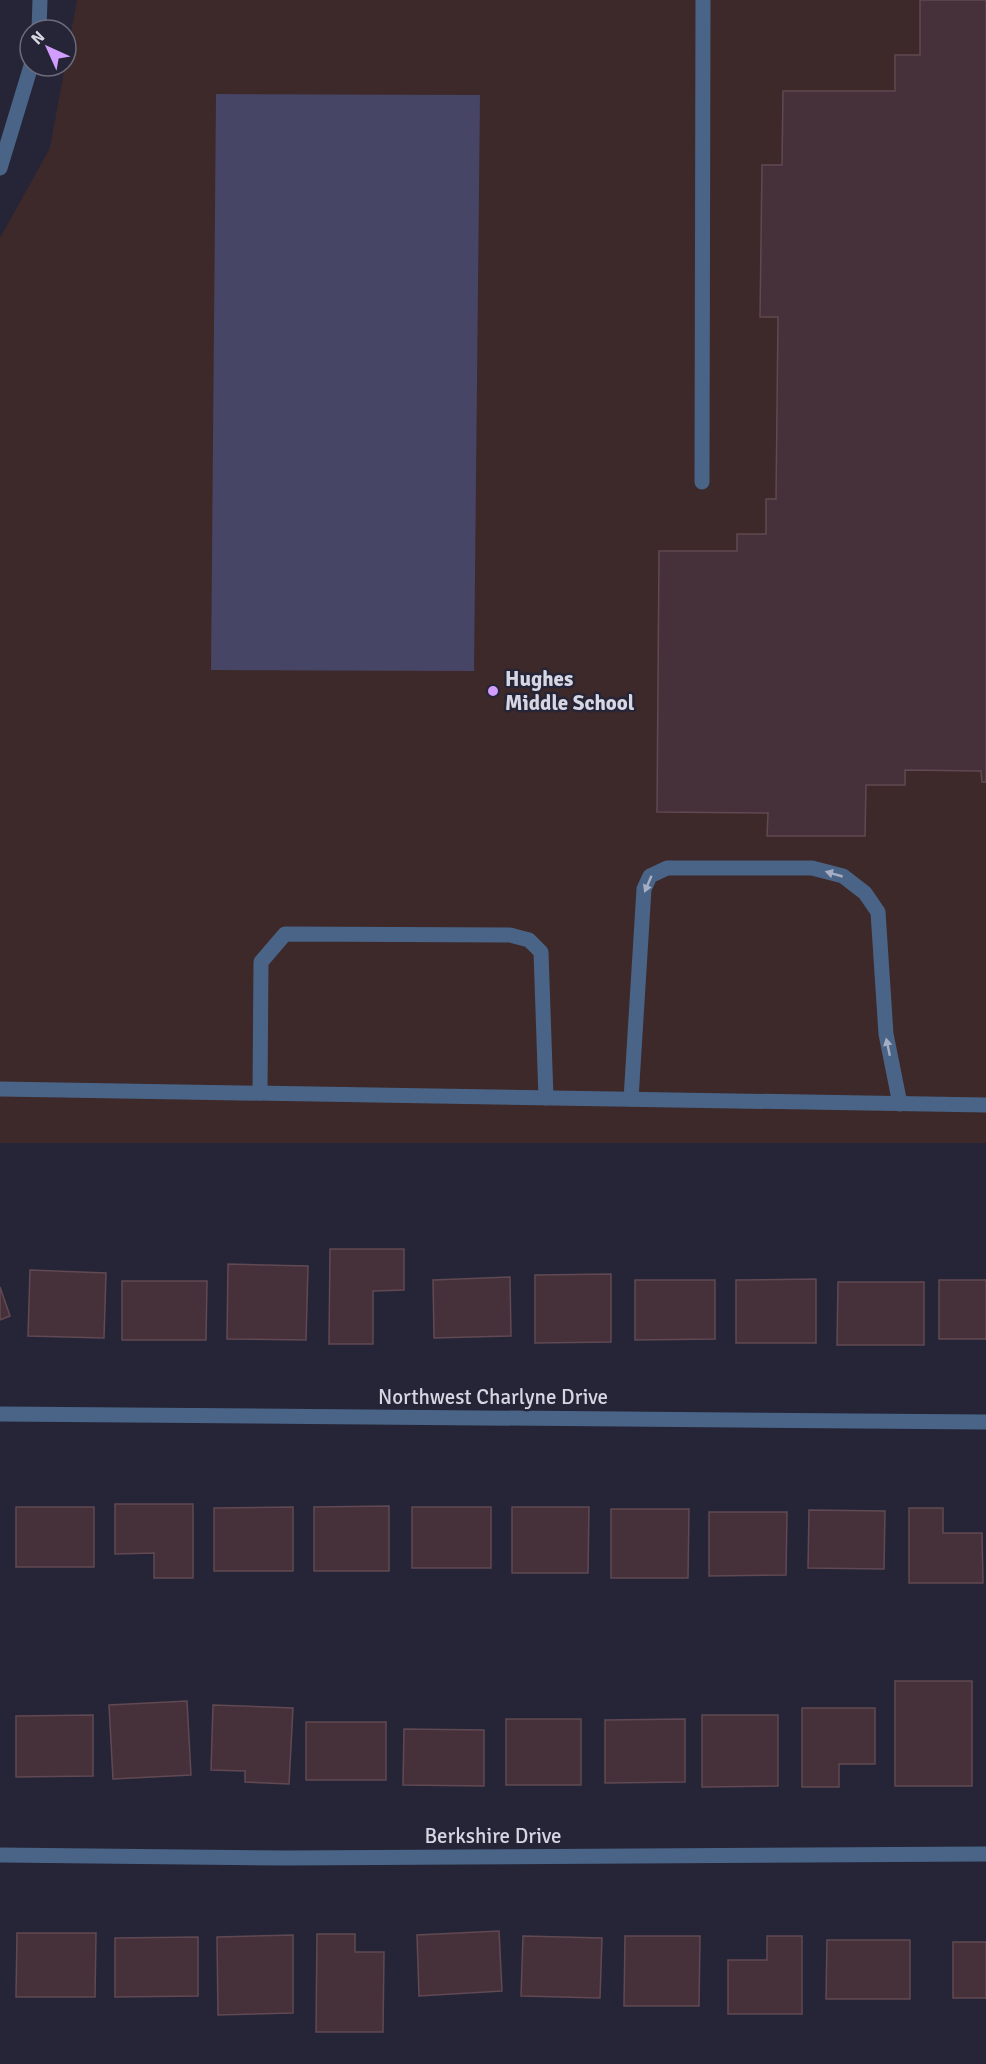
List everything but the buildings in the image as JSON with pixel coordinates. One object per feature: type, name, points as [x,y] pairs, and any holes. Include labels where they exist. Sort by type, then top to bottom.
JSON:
[{"type":"street","points":[[39,18],[40,0]]},
{"type":"street","points":[[702,482],[703,0]]},
{"type":"street","points":[[0,168],[28,78]]},
{"type":"street","points":[[631,1100],[644,889],[650,876],[667,868],[812,868],[843,876],[865,893],[878,912],[885,1034],[900,1104]]},
{"type":"street","points":[[260,1094],[261,962],[285,934],[510,935],[529,940],[541,952],[546,1098]]},
{"type":"street","points":[[0,1089],[986,1105]]},
{"type":"street","name":"Northwest Charlyne Drive","points":[[0,1414],[986,1422]]},
{"type":"street","name":"Berkshire Drive","points":[[0,1855],[298,1858],[986,1854]]},
{"type":"shaded area","name":"Hughes Middle School","points":[[77,0],[986,0],[986,1143],[0,1143],[0,238],[50,148],[63,78],[78,78],[78,18],[74,18]]},
{"type":"shaded area","points":[[216,94],[480,95],[474,671],[211,670]]},
{"type":"place","name":"Hughes Middle School","points":[[493,691]]}]
